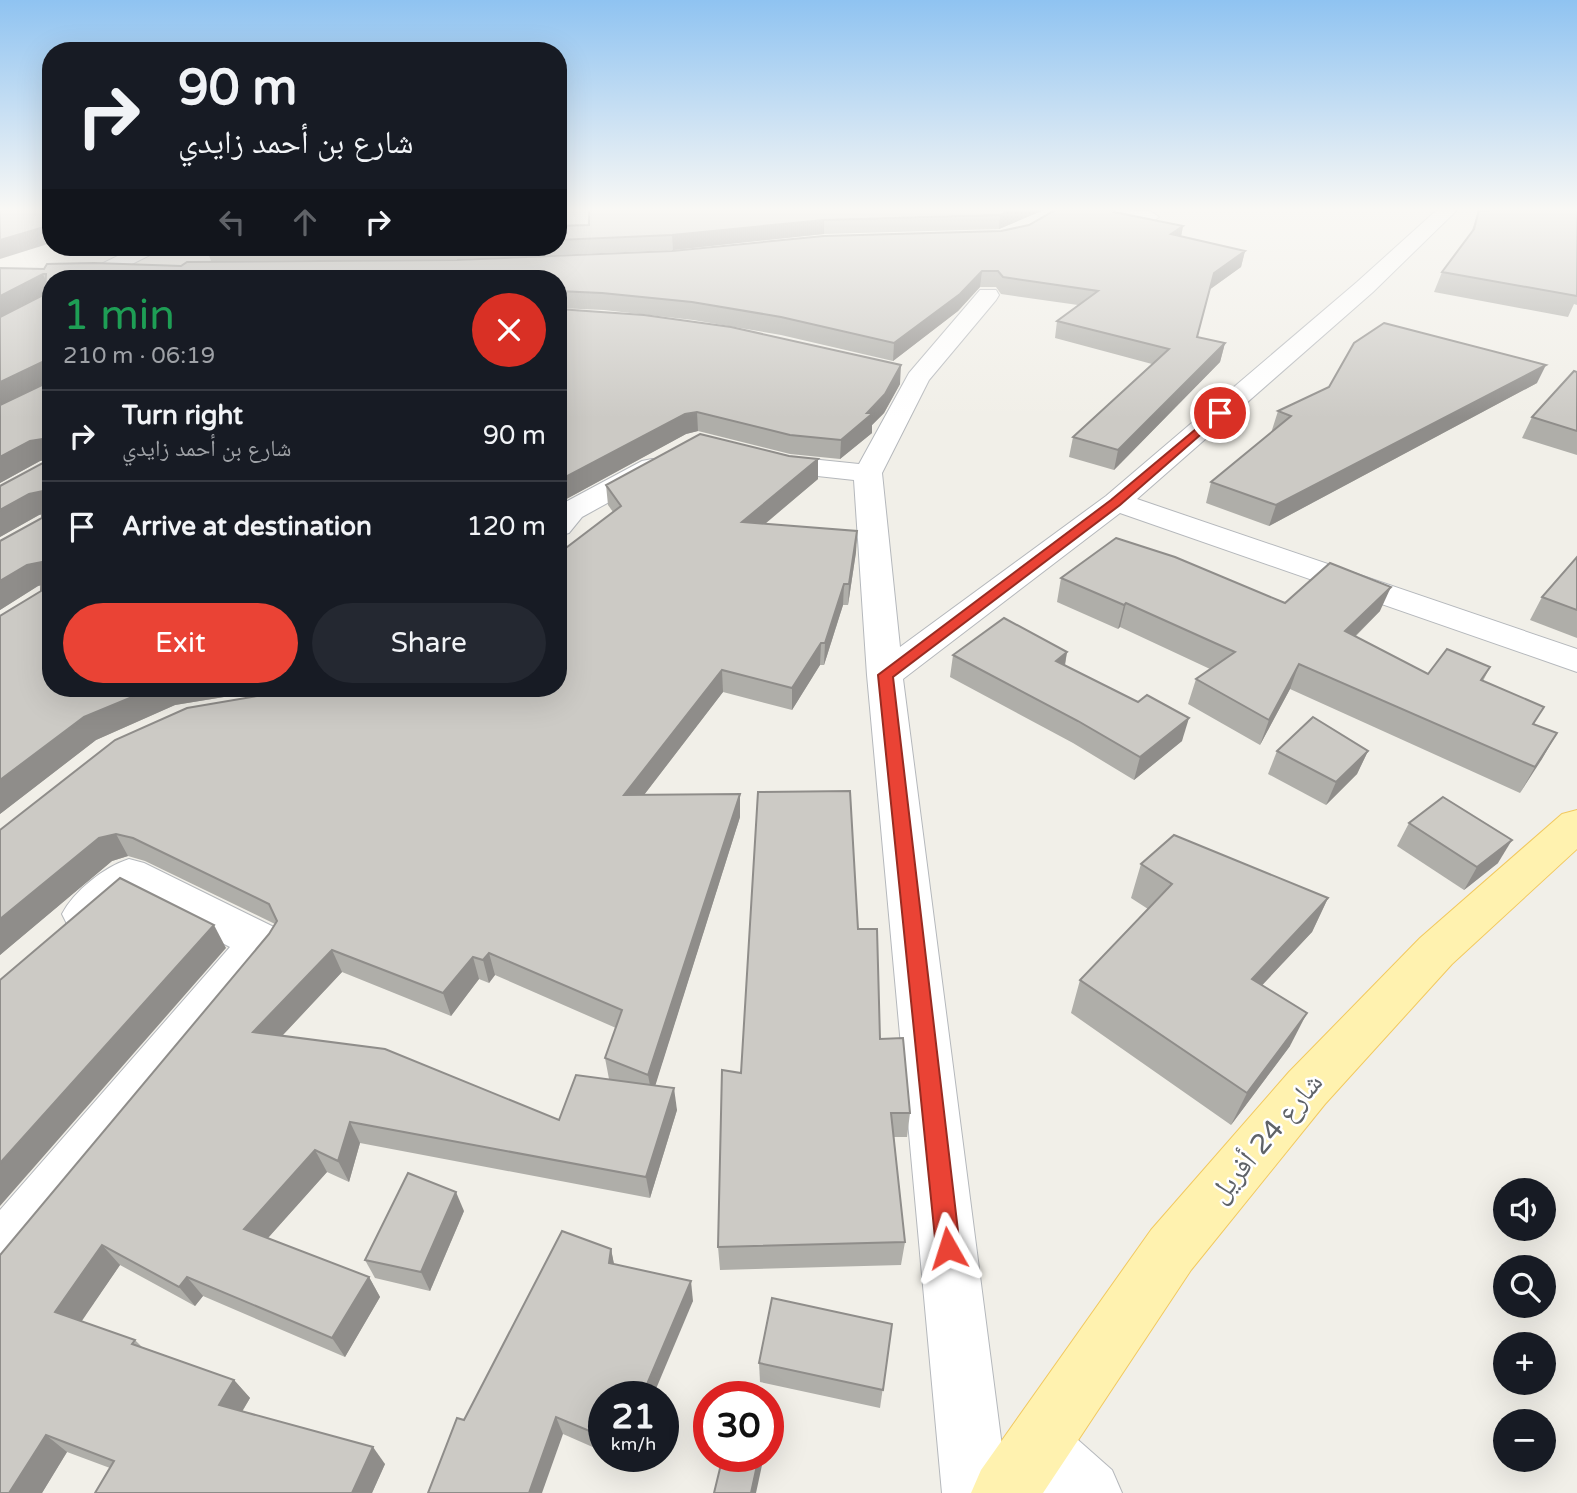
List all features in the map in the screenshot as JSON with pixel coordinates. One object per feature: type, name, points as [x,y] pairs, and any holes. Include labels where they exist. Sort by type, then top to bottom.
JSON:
[{"type":"main road","name":"شارع 24 أفريل","points":[[1020,1470],[1171,1250],[1307,1088],[1436,951],[1577,825]]},
{"type":"street","points":[[885,675],[1116,502],[1374,279]]},
{"type":"street","points":[[975,1493],[885,675],[868,473],[918,378],[988,295]]},
{"type":"street","points":[[892,371],[918,378]]},
{"type":"street","points":[[737,452],[790,465],[868,473]]},
{"type":"street","points":[[567,516],[571,511],[674,455]]},
{"type":"street","points":[[1116,502],[1577,661]]},
{"type":"street","points":[[0,1253],[262,942],[129,875],[50,943]]},
{"type":"street","points":[[1020,1470],[1089,1493]]},
{"type":"building","points":[[0,279],[34,279],[0,296]]},
{"type":"building","points":[[567,279],[975,279],[960,294],[894,343],[781,317],[692,302],[567,291]]},
{"type":"building","points":[[1014,279],[1212,279],[1197,337],[1225,343],[1118,450],[1073,437],[1169,349],[1057,321],[1098,291]]},
{"type":"building","points":[[1480,279],[1577,279],[1577,296]]},
{"type":"building","points":[[42,296],[42,362],[0,382],[0,317]]},
{"type":"building","points":[[567,310],[644,315],[731,327],[901,365],[885,394],[867,413],[873,413],[841,440],[790,435],[697,412],[685,414],[567,476]]},
{"type":"building","points":[[1384,323],[1546,365],[1276,505],[1211,482],[1291,416],[1278,411],[1329,387],[1354,343]]},
{"type":"building","points":[[1574,371],[1577,372],[1577,431],[1532,417]]},
{"type":"building","points":[[42,385],[42,439],[30,441],[0,457],[0,405]]},
{"type":"building","points":[[700,434],[789,456],[818,459],[742,522],[857,531],[849,584],[844,584],[825,643],[821,643],[792,688],[722,670],[624,795],[740,794],[648,1075],[605,1058],[622,1010],[489,953],[483,960],[473,957],[443,993],[332,950],[253,1032],[385,1049],[559,1120],[576,1075],[674,1088],[646,1177],[350,1122],[338,1161],[315,1150],[244,1229],[369,1277],[332,1338],[187,1277],[179,1287],[102,1245],[55,1312],[135,1340],[132,1344],[234,1380],[219,1405],[373,1447],[352,1493],[95,1493],[114,1461],[46,1435],[9,1493],[0,1493],[0,1255],[269,934],[277,921],[269,904],[133,838],[116,834],[99,838],[0,919],[0,830],[115,740],[187,708],[252,697],[567,697],[567,547],[621,506],[606,485]]},
{"type":"building","points":[[42,464],[42,491],[29,494],[0,510],[0,486]]},
{"type":"building","points":[[42,518],[42,562],[27,565],[0,581],[0,541]]},
{"type":"building","points":[[1116,538],[1175,557],[1285,603],[1330,563],[1391,587],[1345,631],[1428,674],[1447,649],[1490,667],[1481,680],[1544,707],[1533,724],[1557,733],[1535,767],[1299,664],[1269,720],[1196,679],[1235,652],[1126,603],[1124,605],[1061,578]]},
{"type":"building","points":[[1577,557],[1577,610],[1542,597]]},
{"type":"building","points":[[42,562],[42,697],[132,697],[84,717],[0,780],[0,616],[41,591]]},
{"type":"building","points":[[1004,618],[1067,652],[1056,661],[1138,702],[1147,695],[1189,718],[1140,757],[953,655]]},
{"type":"building","points":[[1313,717],[1368,751],[1336,782],[1277,751]]},
{"type":"building","points":[[850,791],[858,929],[877,929],[880,1039],[903,1038],[910,1113],[891,1113],[905,1242],[718,1247],[722,1070],[741,1073],[758,792]]},
{"type":"building","points":[[1443,797],[1512,840],[1477,867],[1409,823]]},
{"type":"building","points":[[1174,835],[1328,898],[1252,979],[1307,1013],[1247,1093],[1080,980],[1172,884],[1141,864]]},
{"type":"building","points":[[120,878],[214,925],[0,1163],[0,980]]},
{"type":"building","points":[[408,1173],[456,1192],[421,1272],[365,1260]]},
{"type":"building","points":[[562,1231],[611,1249],[609,1263],[691,1281],[648,1381],[588,1381],[588,1430],[556,1417],[529,1493],[428,1493],[457,1418],[464,1420]]},
{"type":"building","points":[[772,1298],[892,1324],[883,1390],[759,1363]]},
{"type":"building","points":[[719,1472],[756,1472],[751,1493],[714,1493]]},
{"type":"route","points":[[948,1248],[885,675],[1116,502],[1220,413]]}]
